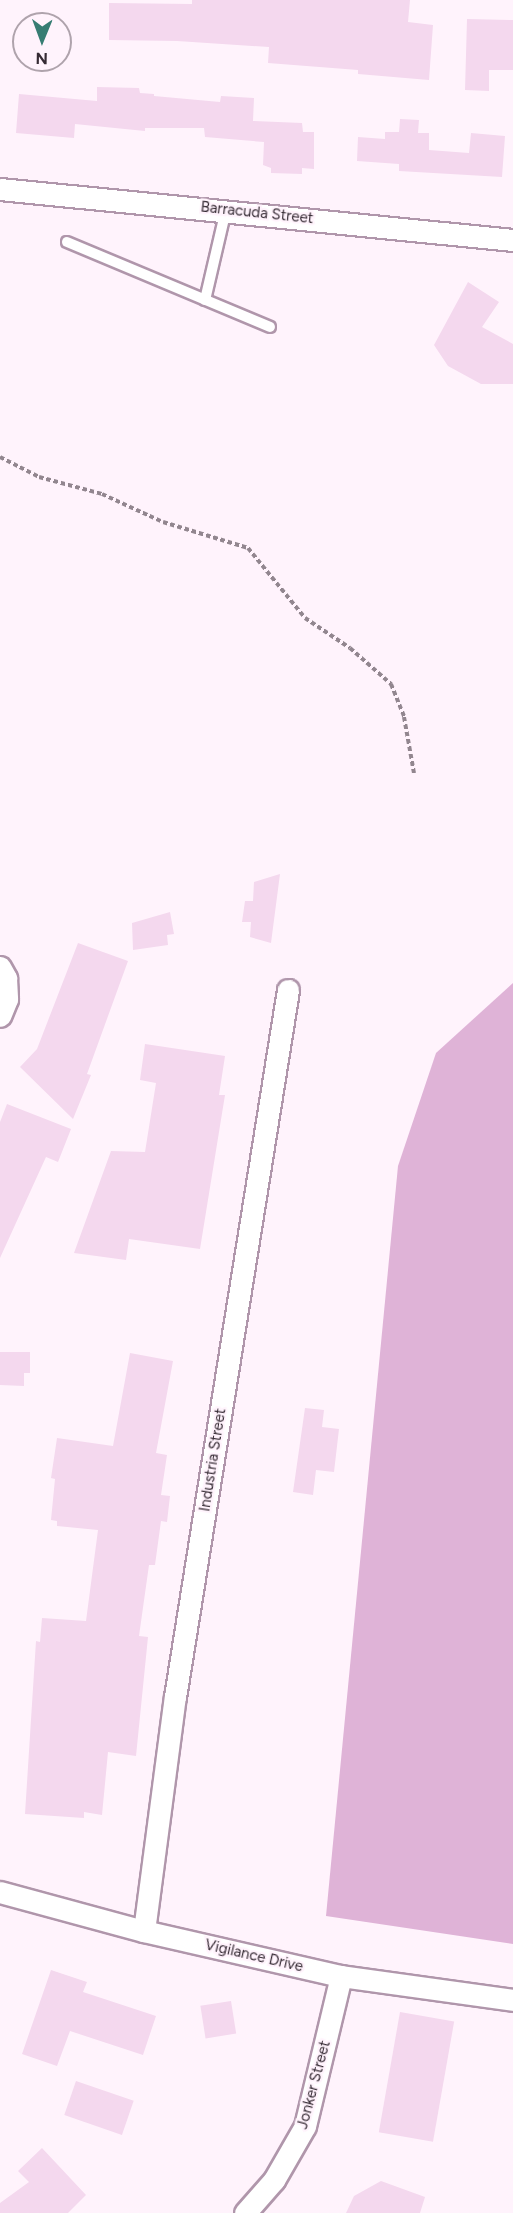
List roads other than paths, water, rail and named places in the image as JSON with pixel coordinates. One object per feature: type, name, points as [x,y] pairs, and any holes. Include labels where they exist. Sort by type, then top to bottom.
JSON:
[{"type":"street","name":"Barracuda Street","points":[[0,189],[513,240]]},
{"type":"street","points":[[0,967],[6,978],[4,1008]]},
{"type":"street","name":"Industria Street","points":[[144,1931],[175,1697],[288,990]]},
{"type":"street","name":"Vigilance Drive","points":[[0,1892],[144,1931],[341,1977],[513,2000]]},
{"type":"street","name":"Jonker Street","points":[[245,2213],[274,2180],[305,2126],[341,1977]]},
{"type":"lane","points":[[205,300],[225,210]]},
{"type":"lane","points":[[67,242],[270,327]]}]
